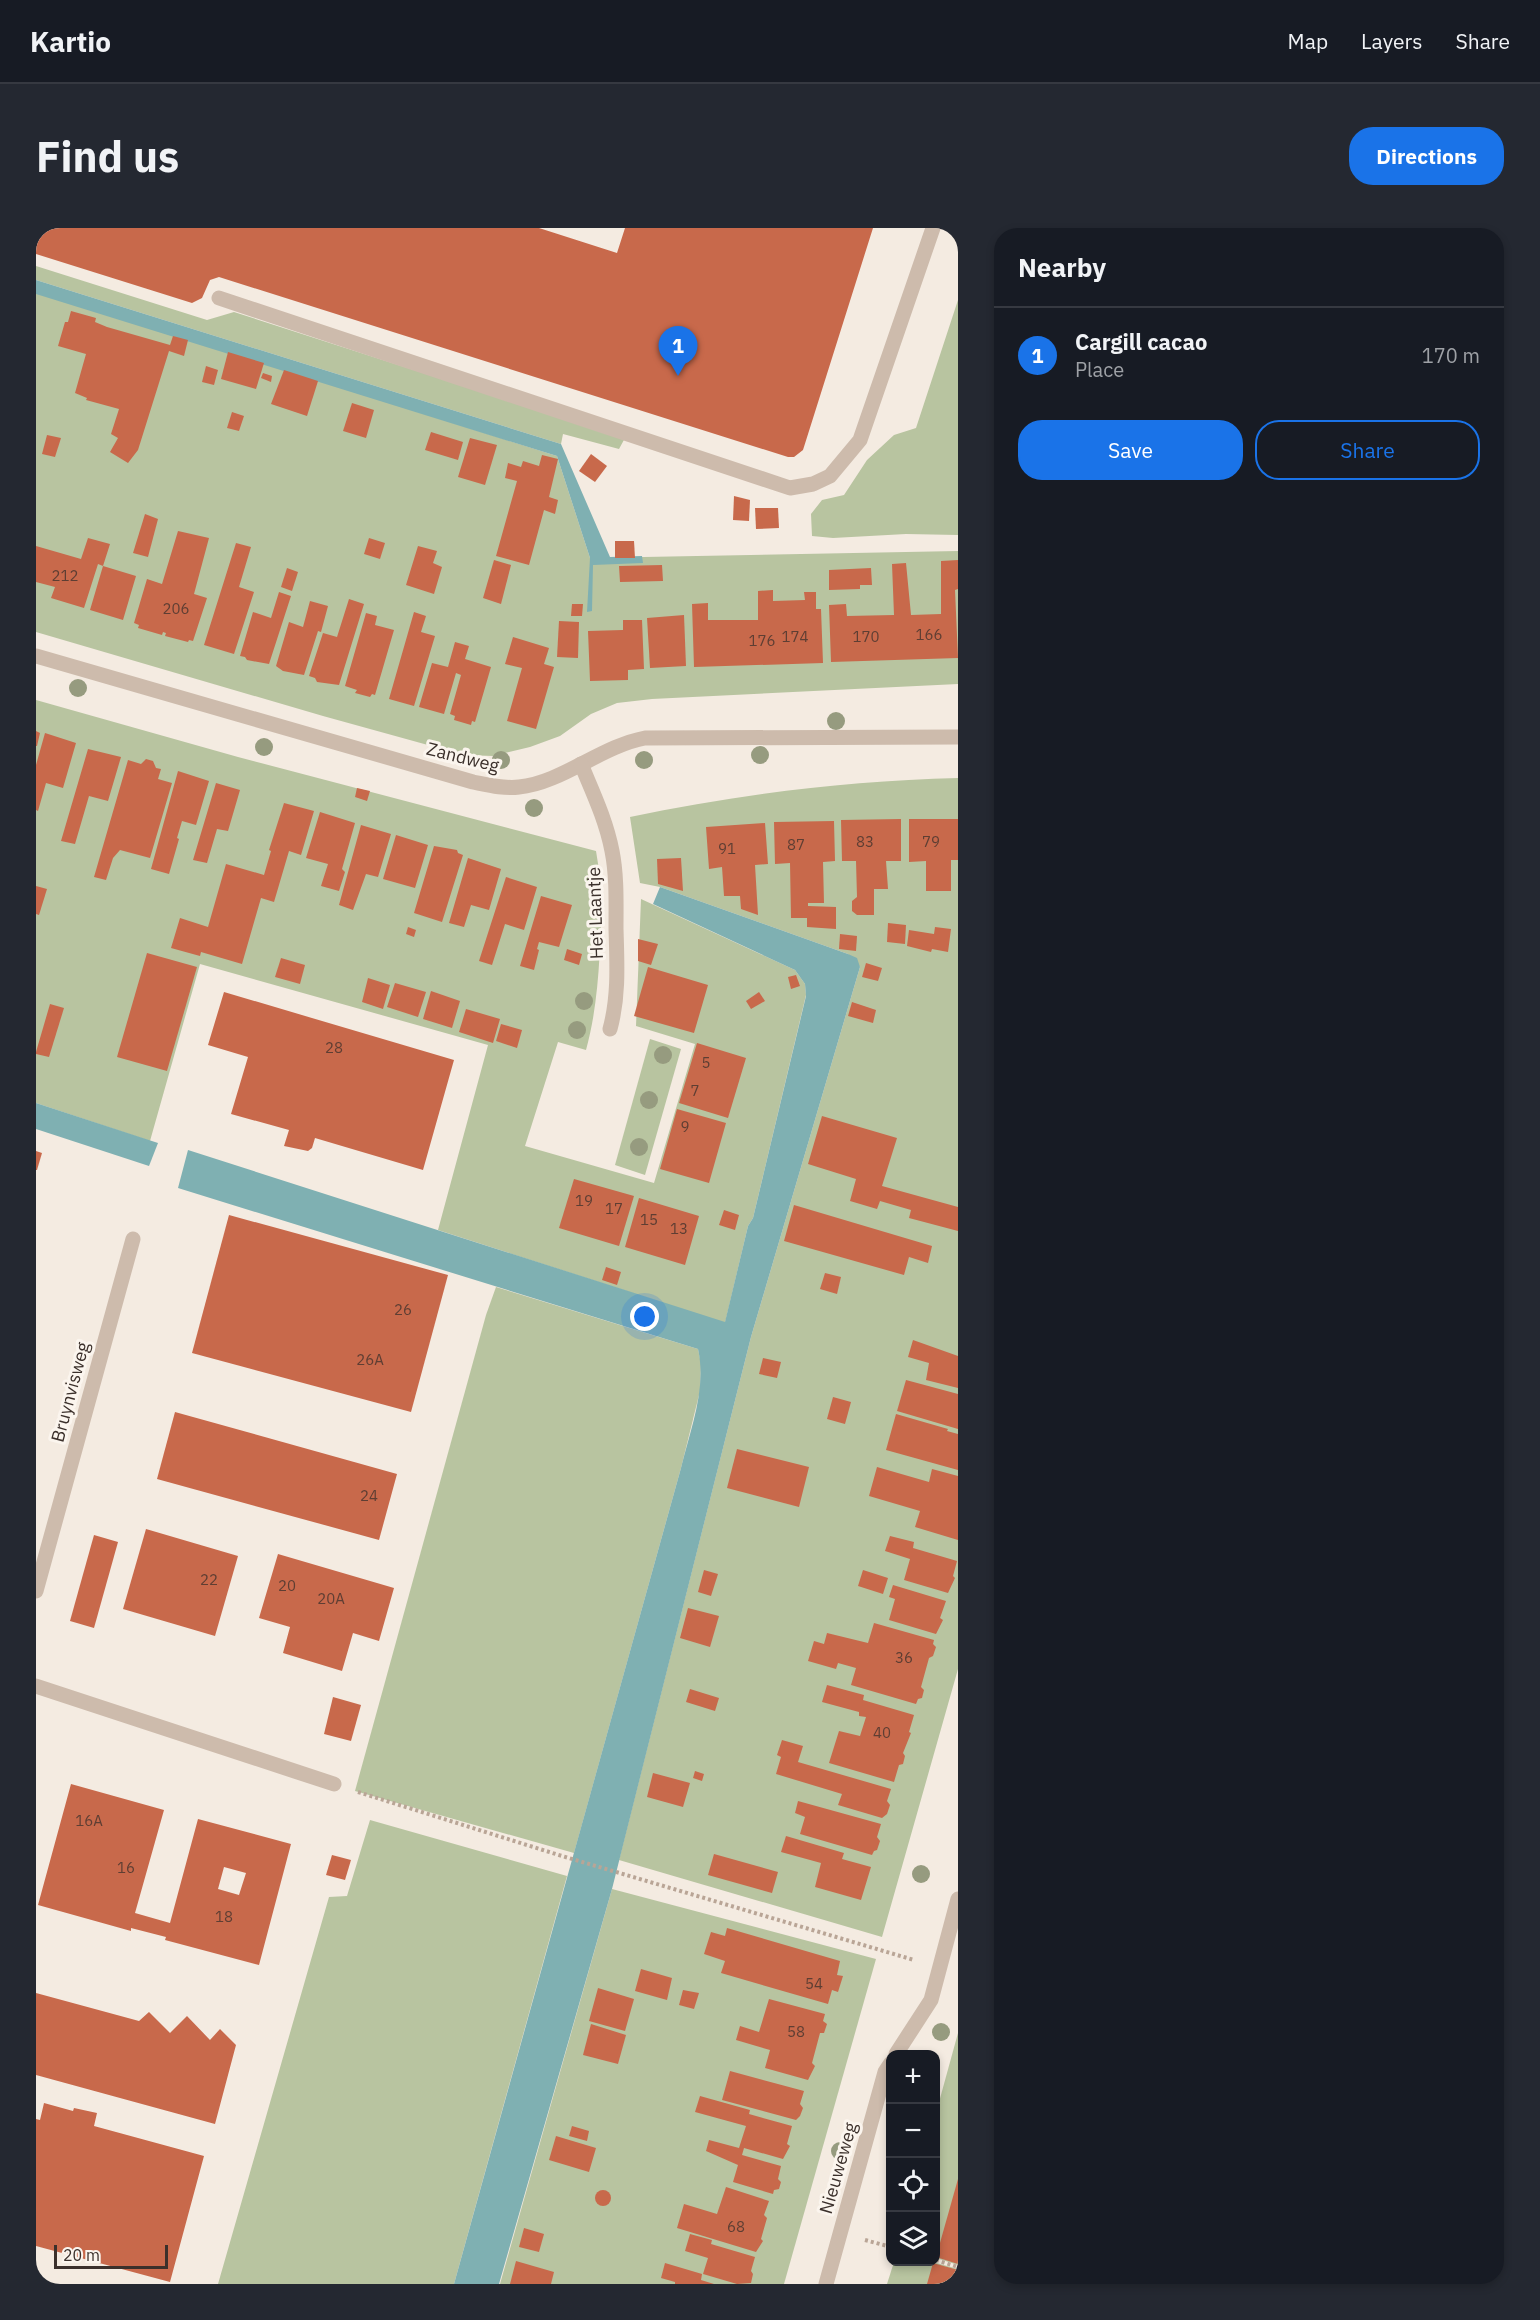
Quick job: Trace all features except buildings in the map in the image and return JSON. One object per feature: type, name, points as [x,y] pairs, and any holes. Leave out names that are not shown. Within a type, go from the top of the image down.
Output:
[{"type":"street","points":[[219,298],[790,488],[813,484],[830,476],[860,440],[933,228]]},
{"type":"street","name":"Zandweg","points":[[36,656],[473,782],[505,788],[521,787],[581,764],[621,745],[645,738],[958,737]]},
{"type":"street","name":"Het Laantje","points":[[581,764],[604,820],[616,880],[617,979],[615,1009],[610,1029]]},
{"type":"street","name":"Bruynvisweg","points":[[36,1591],[133,1239]]},
{"type":"street","points":[[36,1686],[334,1784]]},
{"type":"street","points":[[899,2050],[931,2000],[958,1899]]},
{"type":"street","name":"Nieuweweg","points":[[826,2284],[886,2070]]},
{"type":"path","points":[[334,1784],[562,1856],[939,1967]]},
{"type":"path","points":[[940,2261],[958,2267]]},
{"type":"green space","points":[[36,266],[207,320],[234,312],[625,438],[619,449],[563,434],[561,444],[36,280]]},
{"type":"green space","points":[[36,291],[557,456],[590,558],[958,551],[958,684],[652,699],[617,703],[591,714],[560,736],[530,747],[493,756],[464,755],[36,632]]},
{"type":"green space","points":[[958,300],[958,535],[906,534],[833,538],[812,536],[811,514],[822,500],[844,495],[867,460],[894,435],[916,428]]},
{"type":"green space","points":[[36,700],[238,757],[596,851],[600,876],[599,891],[602,893],[598,972],[591,1031],[586,1050],[558,1042],[525,1146],[654,1183],[695,1044],[636,1026],[641,899],[795,970],[805,984],[806,995],[753,1218],[748,1226],[725,1323],[438,1230],[488,1045],[200,964],[150,1141],[36,1103]]},
{"type":"green space","points":[[958,778],[958,1669],[882,1937],[619,1860],[751,1337],[860,967],[848,954],[660,887],[640,883],[630,817],[793,790],[875,782]]},
{"type":"green space","points":[[650,1039],[681,1049],[645,1175],[615,1165]]},
{"type":"green space","points":[[496,1287],[698,1349],[701,1364],[700,1391],[681,1468],[574,1853],[355,1791],[486,1315]]},
{"type":"green space","points":[[370,1820],[567,1876],[454,2284],[218,2284],[329,1897],[347,1896]]},
{"type":"green space","points":[[612,1889],[876,1959],[784,2284],[500,2284]]},
{"type":"green space","points":[[958,2033],[958,2265],[940,2259],[940,2098]]},
{"type":"green space","points":[[940,2264],[958,2269],[958,2284],[887,2284],[893,2266],[940,2266]]},
{"type":"water","points":[[36,280],[561,444],[610,557],[642,556],[643,563],[593,565],[592,611],[587,612],[590,558],[557,456],[36,294]]},
{"type":"water","points":[[660,887],[848,954],[857,958],[860,967],[751,1337],[612,1889],[499,2284],[454,2284],[693,1424],[700,1379],[698,1349],[178,1188],[188,1150],[725,1322],[748,1226],[753,1218],[806,996],[805,984],[795,970],[653,904]]},
{"type":"water","points":[[36,1103],[158,1143],[149,1166],[36,1129]]},
{"type":"place","name":"Cargill cacao","points":[[678,376]]}]
